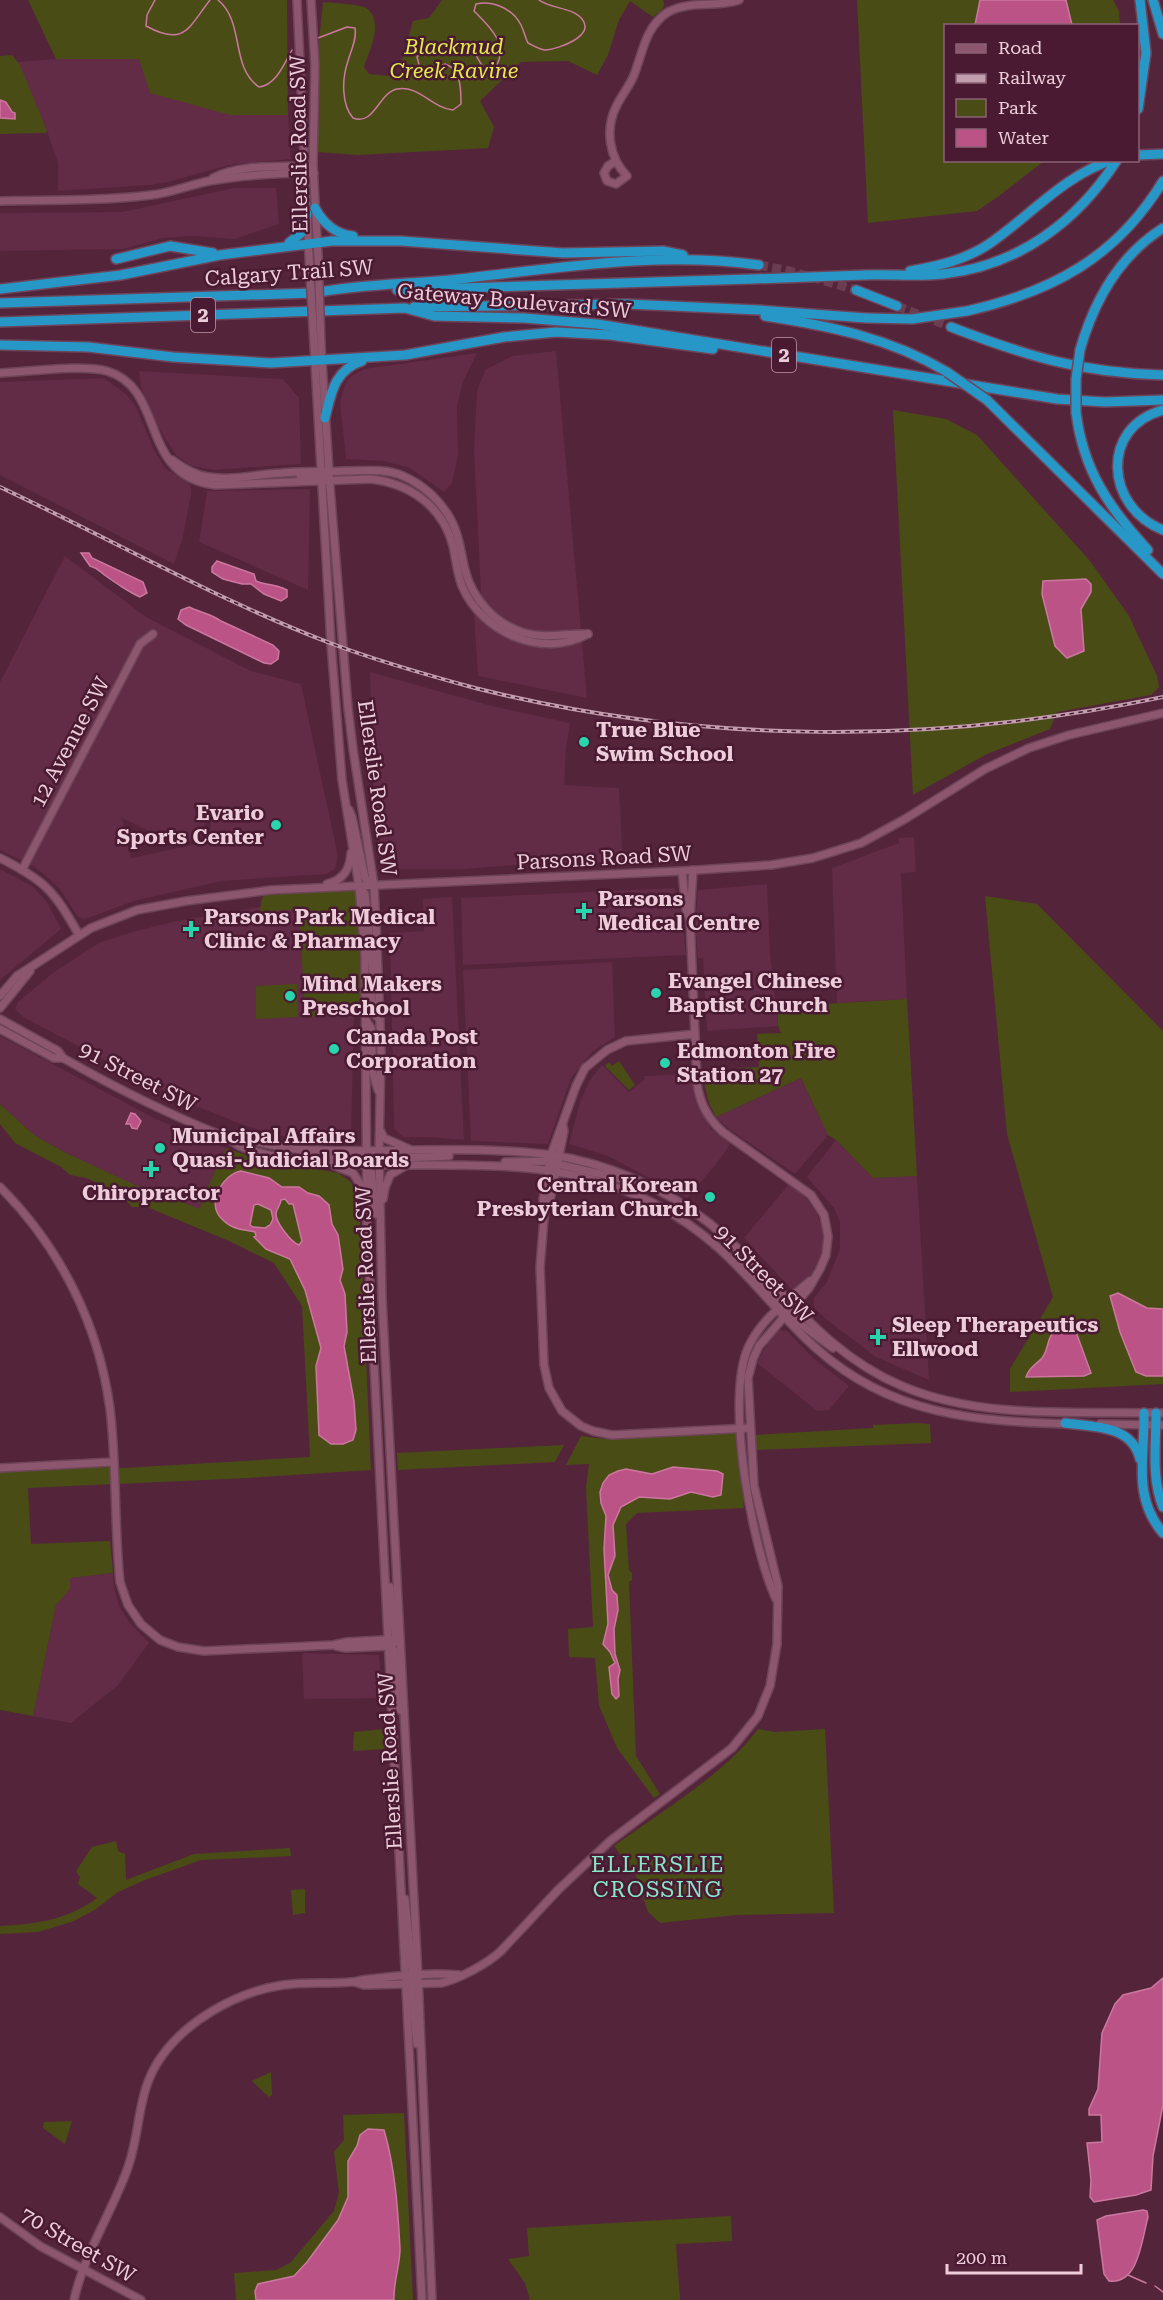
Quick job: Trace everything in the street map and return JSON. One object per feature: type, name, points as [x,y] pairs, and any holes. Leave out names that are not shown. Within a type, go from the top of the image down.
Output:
[{"type":"highway","points":[[1139,97],[1146,53],[1140,0]]},
{"type":"highway","points":[[1153,0],[1163,34]]},
{"type":"highway","points":[[1139,155],[1163,154]]},
{"type":"highway","points":[[884,275],[939,266],[975,252],[1078,176],[1108,162]]},
{"type":"highway","points":[[314,293],[865,275],[902,276],[963,271],[1015,254],[1047,236],[1075,213],[1103,182],[1116,162]]},
{"type":"highway","points":[[405,308],[609,304],[759,310],[867,318],[935,317],[1019,298],[1060,280],[1093,260],[1123,233],[1163,181]]},
{"type":"highway","points":[[284,245],[300,235],[311,211],[339,233],[388,241]]},
{"type":"highway","points":[[1163,228],[1133,253],[1113,276],[1094,309],[1080,350],[1076,379],[1076,412],[1087,460],[1103,494],[1117,515],[1163,566]]},
{"type":"highway","points":[[0,289],[121,275],[227,254],[284,245],[332,241],[388,241],[563,253],[663,251],[699,259]]},
{"type":"highway","points":[[116,259],[170,246],[227,254]]},
{"type":"highway","name":"Calgary Trail SW","points":[[0,303],[314,293],[349,287],[436,281],[609,262],[699,259],[759,265]]},
{"type":"highway","points":[[856,290],[897,306]]},
{"type":"highway","name":"Gateway Boulevard SW","points":[[0,322],[405,308],[434,316],[507,317],[588,323],[1057,399],[1105,402],[1163,400]]},
{"type":"highway","points":[[718,309],[807,322],[862,334],[899,347],[948,372],[987,400],[1163,574]]},
{"type":"highway","points":[[951,327],[1044,360],[1085,369],[1163,375]]},
{"type":"highway","points":[[0,345],[88,346],[242,363],[384,357],[425,352],[504,337],[570,332],[634,337],[748,354],[801,357]]},
{"type":"highway","points":[[325,418],[332,390],[342,372],[353,364],[384,357]]},
{"type":"highway","points":[[1163,410],[1149,416],[1134,428],[1121,448],[1118,463],[1121,488],[1130,506],[1144,520],[1163,530]]},
{"type":"highway","points":[[1144,1413],[1143,1496],[1147,1509],[1163,1533]]},
{"type":"highway","points":[[1159,1413],[1156,1473],[1158,1494],[1163,1507]]},
{"type":"highway","points":[[1065,1424],[1101,1427],[1119,1432],[1131,1439],[1138,1450],[1143,1478]]},
{"type":"highway","points":[[1156,1473],[1163,1444]]},
{"type":"main road","name":"Ellerslie Road SW","points":[[297,0],[304,170],[311,211],[313,243],[318,255],[318,361],[331,644],[346,805],[359,886],[364,956],[371,1159],[367,1198],[384,1552],[399,1702],[405,1732],[422,2300]]},
{"type":"main road","name":"Ellerslie Road SW","points":[[311,0],[315,65],[314,169],[311,211]]},
{"type":"main road","points":[[616,161],[606,169],[607,181],[616,184],[627,176],[616,161],[611,146],[610,126],[614,111],[632,81],[647,36],[659,19],[673,9],[688,3],[725,3],[739,0]]},
{"type":"main road","points":[[290,167],[297,163],[304,151]]},
{"type":"main road","points":[[207,182],[231,171],[290,167],[304,170]]},
{"type":"main road","points":[[0,201],[148,195],[244,176],[314,169]]},
{"type":"main road","name":"Ellerslie Road SW","points":[[313,243],[309,256],[318,345]]},
{"type":"main road","name":"Ellerslie Road SW","points":[[318,361],[325,418],[324,476],[352,749],[374,886],[380,989],[380,1095],[379,1150],[371,1159]]},
{"type":"main road","points":[[0,373],[91,368],[107,371],[120,377],[140,397],[157,441],[166,456],[177,470],[207,484],[271,482],[324,476],[382,471],[402,476],[423,487],[442,506],[453,523],[470,586],[483,606],[493,616],[518,631],[539,636],[588,634],[567,643],[544,644],[503,632],[483,616],[462,586],[453,547],[440,517],[426,502],[409,490],[388,482],[324,476],[214,478],[193,473],[166,456]]},
{"type":"main road","name":"12 Avenue SW","points":[[22,870],[140,644],[153,634]]},
{"type":"main road","name":"Parsons Road SW","points":[[1,993],[17,976],[79,935],[107,920],[155,907],[263,890],[682,871],[790,863],[839,851],[881,833],[986,770],[1019,753],[1069,735],[1163,712]]},
{"type":"main road","points":[[346,805],[352,817],[365,878],[374,886]]},
{"type":"main road","points":[[313,888],[337,881],[345,874],[351,857],[351,840]]},
{"type":"main road","points":[[0,858],[51,890],[79,935]]},
{"type":"main road","points":[[354,1982],[364,1985],[412,1985],[446,1982],[482,1966],[498,1954],[558,1890],[610,1841],[740,1741],[758,1716],[770,1686],[777,1644],[778,1586],[754,1490],[740,1380],[744,1358],[756,1333],[814,1278],[827,1249],[828,1229],[821,1210],[806,1191],[714,1124],[705,1110],[698,1089],[695,1034],[690,919],[693,870]]},
{"type":"main road","points":[[682,871],[686,910],[690,919]]},
{"type":"main road","points":[[359,886],[364,894],[373,974],[380,989]]},
{"type":"main road","points":[[364,956],[374,1014],[380,1019]]},
{"type":"main road","name":"Parsons Road SW","points":[[0,1008],[32,968]]},
{"type":"main road","name":"91 Street SW","points":[[0,1019],[58,1051],[63,1058],[148,1103],[232,1139],[248,1139],[293,1149],[412,1164],[547,1169],[554,1162]]},
{"type":"main road","points":[[366,1020],[371,1028],[373,1073],[380,1095]]},
{"type":"main road","name":"91 Street SW","points":[[0,1029],[54,1058],[63,1058]]},
{"type":"main road","points":[[545,1207],[550,1200],[559,1129],[563,1126],[585,1068],[600,1054],[632,1040],[695,1034]]},
{"type":"main road","points":[[379,1128],[384,1138],[414,1150]]},
{"type":"main road","name":"91 Street SW","points":[[232,1139],[236,1144],[254,1150],[318,1162],[371,1159],[379,1150],[414,1150],[475,1151],[595,1166],[675,1199],[709,1223],[744,1254],[785,1306]]},
{"type":"main road","points":[[254,1150],[314,1157],[371,1159],[458,1155],[475,1151]]},
{"type":"main road","points":[[371,1159],[382,1280]]},
{"type":"main road","points":[[318,1162],[353,1173],[362,1184],[367,1198]]},
{"type":"main road","points":[[496,1166],[507,1162],[554,1162]]},
{"type":"main road","name":"91 Street SW","points":[[554,1162],[649,1201],[694,1229],[750,1273],[785,1306],[846,1355],[871,1371],[902,1386],[938,1399],[1003,1410],[1159,1413]]},
{"type":"main road","points":[[382,1280],[385,1188],[388,1177],[394,1171],[412,1164]]},
{"type":"main road","points":[[547,1169],[540,1267],[544,1365],[549,1388],[562,1411],[581,1426],[612,1435],[745,1428]]},
{"type":"main road","points":[[0,1187],[48,1245],[85,1314],[105,1380],[111,1417],[122,1588],[133,1614],[150,1633],[171,1645],[197,1650],[333,1645],[347,1642],[394,1643]]},
{"type":"main road","name":"Ellerslie Road SW","points":[[382,1280],[400,1882],[412,1985]]},
{"type":"main road","points":[[745,1428],[751,1364],[763,1340],[785,1315],[785,1306]]},
{"type":"main road","points":[[785,1315],[824,1344],[846,1355]]},
{"type":"main road","name":"91 Street SW","points":[[785,1315],[835,1364],[872,1386],[927,1408],[968,1418],[1065,1424],[1159,1425]]},
{"type":"main road","points":[[0,1468],[113,1462]]},
{"type":"main road","points":[[74,2300],[83,2270],[130,2161],[148,2082],[158,2062],[171,2044],[183,2033],[218,2008],[250,1993],[286,1985],[459,1975]]},
{"type":"main road","points":[[412,1985],[417,2046],[422,2073],[432,2300]]},
{"type":"main road","name":"70 Street SW","points":[[0,2217],[32,2241],[141,2300]]},
{"type":"shaded area","points":[[56,59],[140,59],[230,115],[288,115],[291,159],[229,165],[150,185],[58,191],[58,163],[47,131],[17,62]]},
{"type":"shaded area","points":[[234,188],[276,188],[279,224],[235,239],[193,236],[163,238],[123,249],[0,251],[0,213],[122,212]]},
{"type":"shaded area","points":[[556,351],[587,698],[478,676],[474,615],[481,592],[474,450],[477,391],[485,370],[512,356]]},
{"type":"shaded area","points":[[477,353],[463,382],[457,406],[458,456],[452,483],[444,492],[410,468],[383,461],[346,459],[340,402],[345,384],[351,376],[364,369]]},
{"type":"shaded area","points":[[139,371],[283,379],[299,398],[301,464],[214,470],[192,466],[176,455],[158,427],[141,387]]},
{"type":"shaded area","points":[[104,378],[127,395],[136,407],[154,450],[165,468],[191,485],[183,537],[174,564],[0,475],[0,382]]},
{"type":"shaded area","points":[[310,489],[308,590],[199,542],[207,491]]},
{"type":"shaded area","points":[[65,556],[146,617],[251,671],[301,684],[338,856],[335,869],[326,874],[222,881],[134,901],[85,919],[78,917],[59,888],[45,875],[33,866],[0,850],[0,682]],"holes":[[[210,809],[211,841],[131,858],[122,818],[178,845],[200,838]]]},
{"type":"shaded area","points":[[370,672],[492,706],[570,723],[564,785],[619,788],[623,862],[524,864],[466,869],[393,869],[382,858],[373,782]]},
{"type":"shaded area","points":[[914,837],[916,872],[901,873],[907,999],[837,1003],[832,868],[899,843],[899,838]]},
{"type":"shaded area","points":[[0,869],[32,886],[47,902],[61,929],[0,980]]},
{"type":"shaded area","points":[[767,884],[770,954],[778,1026],[707,1031],[703,958],[698,958],[695,923],[698,890]]},
{"type":"shaded area","points":[[674,888],[680,895],[686,955],[463,965],[461,898]]},
{"type":"shaded area","points":[[452,897],[464,1140],[403,1137],[394,1128],[390,933],[424,931],[423,899]]},
{"type":"shaded area","points":[[313,903],[354,1013],[351,1136],[346,1144],[276,1135],[246,1126],[183,1101],[23,1017],[15,1009],[18,1002],[54,972],[99,943],[177,921],[271,905]]},
{"type":"shaded area","points":[[612,962],[615,1037],[592,1052],[571,1078],[548,1144],[471,1141],[463,970]]},
{"type":"shaded area","points":[[0,1036],[156,1119],[226,1148],[203,1197],[200,1211],[191,1212],[64,1152],[34,1135],[0,1104]]},
{"type":"shaded area","points":[[602,1065],[629,1092],[645,1079],[644,1076],[690,1074],[698,1106],[712,1130],[731,1143],[687,1198],[608,1156],[569,1144],[580,1102],[590,1080]]},
{"type":"shaded area","points":[[801,1078],[828,1135],[795,1174],[729,1129],[716,1117]]},
{"type":"shaded area","points":[[836,1140],[873,1178],[917,1176],[929,1380],[876,1357],[827,1320],[814,1307],[814,1298],[827,1282],[840,1249],[840,1222],[834,1208],[807,1177]]},
{"type":"shaded area","points":[[789,1184],[807,1199],[818,1216],[824,1235],[821,1257],[809,1278],[793,1291],[744,1238]]},
{"type":"shaded area","points":[[779,1330],[787,1331],[813,1358],[849,1386],[829,1410],[817,1411],[757,1363],[769,1341]]},
{"type":"shaded area","points":[[113,1573],[119,1606],[129,1622],[149,1643],[117,1686],[71,1723],[33,1716],[56,1605],[69,1589],[70,1578]]},
{"type":"shaded area","points":[[304,1653],[379,1655],[383,1698],[304,1699],[302,1655]]},
{"type":"green space","points":[[28,0],[287,0],[288,115],[230,115],[150,93],[139,59],[56,59]]},
{"type":"green space","name":"Blackmud Creek Ravine","points":[[442,0],[663,0],[664,5],[662,10],[653,17],[630,1],[619,20],[608,55],[597,75],[568,61],[521,62],[480,101],[494,127],[488,148],[358,155],[317,152],[317,61],[323,2],[366,8],[372,14],[375,28],[364,67],[369,74],[401,77],[400,67],[413,21],[429,18]]},
{"type":"green space","points":[[857,0],[1113,0],[1119,11],[1120,24],[944,24],[944,162],[1043,162],[977,211],[868,223]]},
{"type":"green space","points":[[12,55],[20,65],[47,131],[45,133],[0,134],[0,56]]},
{"type":"green space","points":[[893,410],[946,419],[977,435],[1090,561],[1129,616],[1157,676],[1159,687],[1151,695],[1057,712],[1050,729],[987,754],[913,795]]},
{"type":"green space","points":[[357,890],[363,1014],[307,1017],[299,909],[260,912],[261,901],[264,895]]},
{"type":"green space","points":[[985,896],[1037,904],[1163,1031],[1163,1384],[1010,1392],[1010,1369],[1053,1297],[1007,1134]]},
{"type":"green space","points":[[297,984],[298,1017],[256,1019],[256,986]]},
{"type":"green space","points":[[907,999],[917,1176],[873,1178],[836,1140],[828,1135],[801,1078],[716,1117],[709,1103],[703,1079],[738,1074],[739,1068],[759,1067],[757,1034],[781,1033],[778,1026],[777,1007]]},
{"type":"green space","points":[[619,1061],[635,1085],[629,1090],[605,1066],[609,1062],[612,1066]]},
{"type":"green space","points":[[0,1104],[34,1135],[64,1152],[135,1185],[200,1209],[203,1197],[226,1148],[249,1156],[338,1173],[351,1182],[359,1199],[371,1470],[28,1488],[31,1544],[110,1541],[113,1573],[70,1578],[70,1589],[56,1605],[33,1716],[0,1710],[0,1472],[124,1468],[310,1457],[302,1306],[274,1263],[229,1241],[147,1207],[132,1207],[119,1193],[86,1178],[70,1175],[61,1167],[15,1143],[0,1124]]},
{"type":"green space","points":[[930,1424],[931,1443],[756,1450],[755,1435]]},
{"type":"green space","points":[[734,1433],[744,1508],[637,1513],[626,1524],[629,1570],[632,1573],[632,1580],[629,1582],[636,1756],[660,1794],[654,1798],[617,1748],[599,1705],[595,1658],[569,1657],[568,1629],[593,1627],[586,1488],[589,1464],[566,1465],[581,1436],[604,1439]]},
{"type":"green space","points":[[564,1445],[555,1462],[398,1470],[397,1453]]},
{"type":"green space","points":[[384,1729],[385,1749],[353,1751],[354,1732]]},
{"type":"green space","points":[[758,1729],[775,1732],[825,1729],[834,1913],[736,1915],[660,1923],[648,1912],[636,1876],[614,1846],[710,1777]]},
{"type":"green space","points":[[116,1841],[118,1851],[125,1854],[126,1880],[194,1854],[290,1848],[291,1856],[201,1860],[118,1892],[96,1909],[74,1921],[38,1932],[0,1934],[0,1926],[51,1920],[74,1911],[97,1898],[78,1884],[80,1877],[76,1871],[92,1847]]},
{"type":"green space","points":[[305,1889],[305,1913],[293,1915],[291,1890]]},
{"type":"green space","points":[[271,2072],[272,2095],[269,2097],[252,2081]]},
{"type":"green space","points":[[404,2113],[413,2300],[236,2300],[234,2273],[276,2270],[290,2263],[334,2211],[339,2192],[334,2152],[344,2140],[343,2115]]},
{"type":"green space","points":[[72,2121],[65,2144],[43,2128],[44,2122]]},
{"type":"green space","points":[[731,2216],[732,2241],[676,2244],[680,2300],[530,2300],[525,2283],[508,2259],[529,2256],[527,2228]]},
{"type":"water","points":[[980,0],[1066,0],[1072,24],[975,24]]},
{"type":"water","points":[[0,100],[6,102],[15,113],[15,119],[0,118]]},
{"type":"water","points":[[81,553],[89,553],[92,558],[143,582],[147,593],[140,597],[127,590],[90,566]]},
{"type":"water","points":[[217,561],[254,574],[256,581],[287,590],[287,597],[281,601],[264,594],[251,584],[223,579],[212,572],[212,567]]},
{"type":"water","points":[[1086,579],[1091,584],[1091,592],[1081,609],[1084,651],[1067,658],[1055,646],[1042,594],[1043,581]]},
{"type":"water","points":[[189,607],[273,645],[279,651],[278,659],[271,664],[264,663],[186,625],[178,619],[181,610]]},
{"type":"water","points":[[131,1113],[141,1121],[137,1129],[126,1124]]},
{"type":"water","points":[[241,1171],[269,1178],[282,1187],[299,1187],[319,1196],[329,1205],[332,1224],[338,1235],[343,1269],[340,1280],[345,1294],[347,1332],[344,1346],[354,1401],[356,1430],[353,1440],[343,1444],[331,1444],[319,1435],[316,1366],[321,1348],[305,1290],[290,1259],[266,1249],[254,1237],[255,1232],[233,1227],[225,1222],[217,1212],[215,1205],[219,1190],[234,1173]],"holes":[[[285,1199],[289,1204],[293,1204],[302,1241],[299,1245],[284,1232],[278,1222],[276,1212],[281,1200]],[[258,1204],[271,1210],[273,1219],[265,1228],[250,1225],[254,1205]]]},
{"type":"water","points":[[1118,1293],[1147,1308],[1163,1309],[1163,1376],[1146,1376],[1136,1372],[1120,1332],[1110,1296]]},
{"type":"water","points":[[1068,1318],[1072,1321],[1091,1373],[1084,1376],[1026,1377],[1043,1356],[1052,1334]]},
{"type":"water","points":[[673,1467],[717,1471],[723,1474],[721,1495],[713,1497],[691,1492],[670,1499],[639,1497],[621,1507],[613,1525],[615,1556],[608,1575],[612,1590],[617,1595],[618,1610],[614,1629],[615,1654],[620,1670],[619,1696],[616,1699],[612,1694],[609,1667],[615,1663],[603,1644],[608,1624],[604,1549],[606,1516],[600,1492],[609,1475],[618,1471],[626,1469],[652,1474]]},
{"type":"water","points":[[1163,1978],[1163,2105],[1153,2156],[1151,2190],[1136,2195],[1094,2202],[1090,2197],[1091,2180],[1087,2143],[1102,2142],[1101,2115],[1089,2115],[1089,2109],[1098,2089],[1102,2033],[1115,2004],[1123,1995],[1151,1988]]},
{"type":"water","points":[[368,2129],[384,2130],[393,2174],[400,2249],[394,2300],[256,2300],[255,2291],[258,2284],[294,2276],[338,2220],[348,2197],[348,2161],[357,2146],[360,2135]]},
{"type":"water","points":[[1147,2211],[1148,2217],[1138,2258],[1127,2276],[1109,2281],[1104,2274],[1097,2220],[1106,2216]]},
{"type":"waterway","points":[[155,0],[147,15],[146,26],[169,35],[178,34],[190,26],[210,0]]},
{"type":"waterway","points":[[218,0],[232,20],[244,68],[259,87],[275,78],[292,50]]},
{"type":"waterway","points":[[318,38],[347,27],[355,28],[344,83],[346,106],[353,118],[366,117],[385,96],[397,89],[412,90],[438,105],[453,110],[461,104],[459,80],[454,70],[445,64],[428,72],[420,68],[417,57],[434,45],[457,42],[472,50],[484,68],[495,68],[499,60],[499,44],[492,30],[474,11],[476,4],[482,3],[489,3],[508,10],[521,25],[528,43],[542,49],[552,49],[566,44],[584,31],[585,25],[578,15],[539,0]]},
{"type":"waterway","points":[[1128,2275],[1146,2283]]},
{"type":"waterway","points":[[1155,2286],[1163,2292]]},
{"type":"tunnel","points":[[759,265],[790,271],[856,290]]},
{"type":"tunnel","points":[[897,306],[951,327]]},
{"type":"railway","points":[[0,487],[204,588],[330,643],[384,662],[457,683],[560,707],[646,720],[732,729],[819,732],[905,730],[991,724],[1077,713],[1163,697]]},
{"type":"place","name":"True Blue Swim School","points":[[584,742]]},
{"type":"place","name":"Evario Sports Center","points":[[276,825]]},
{"type":"place","name":"Parsons Medical Centre","points":[[584,911]]},
{"type":"place","name":"Parsons Park Medical Clinic & Pharmacy","points":[[191,929]]},
{"type":"place","name":"Evangel Chinese Baptist Church","points":[[656,993]]},
{"type":"place","name":"Mind Makers Preschool","points":[[290,996]]},
{"type":"place","name":"Canada Post Corporation","points":[[334,1049]]},
{"type":"place","name":"Edmonton Fire Station 27","points":[[665,1063]]},
{"type":"place","name":"Municipal Affairs Quasi-Judicial Boards","points":[[160,1148]]},
{"type":"place","name":"Chiropractor","points":[[151,1169]]},
{"type":"place","name":"Central Korean Presbyterian Church","points":[[710,1197]]},
{"type":"place","name":"Sleep Therapeutics Ellwood","points":[[878,1337]]},
{"type":"district","name":"ELLERSLIE CROSSING","points":[[658,1877]]}]
